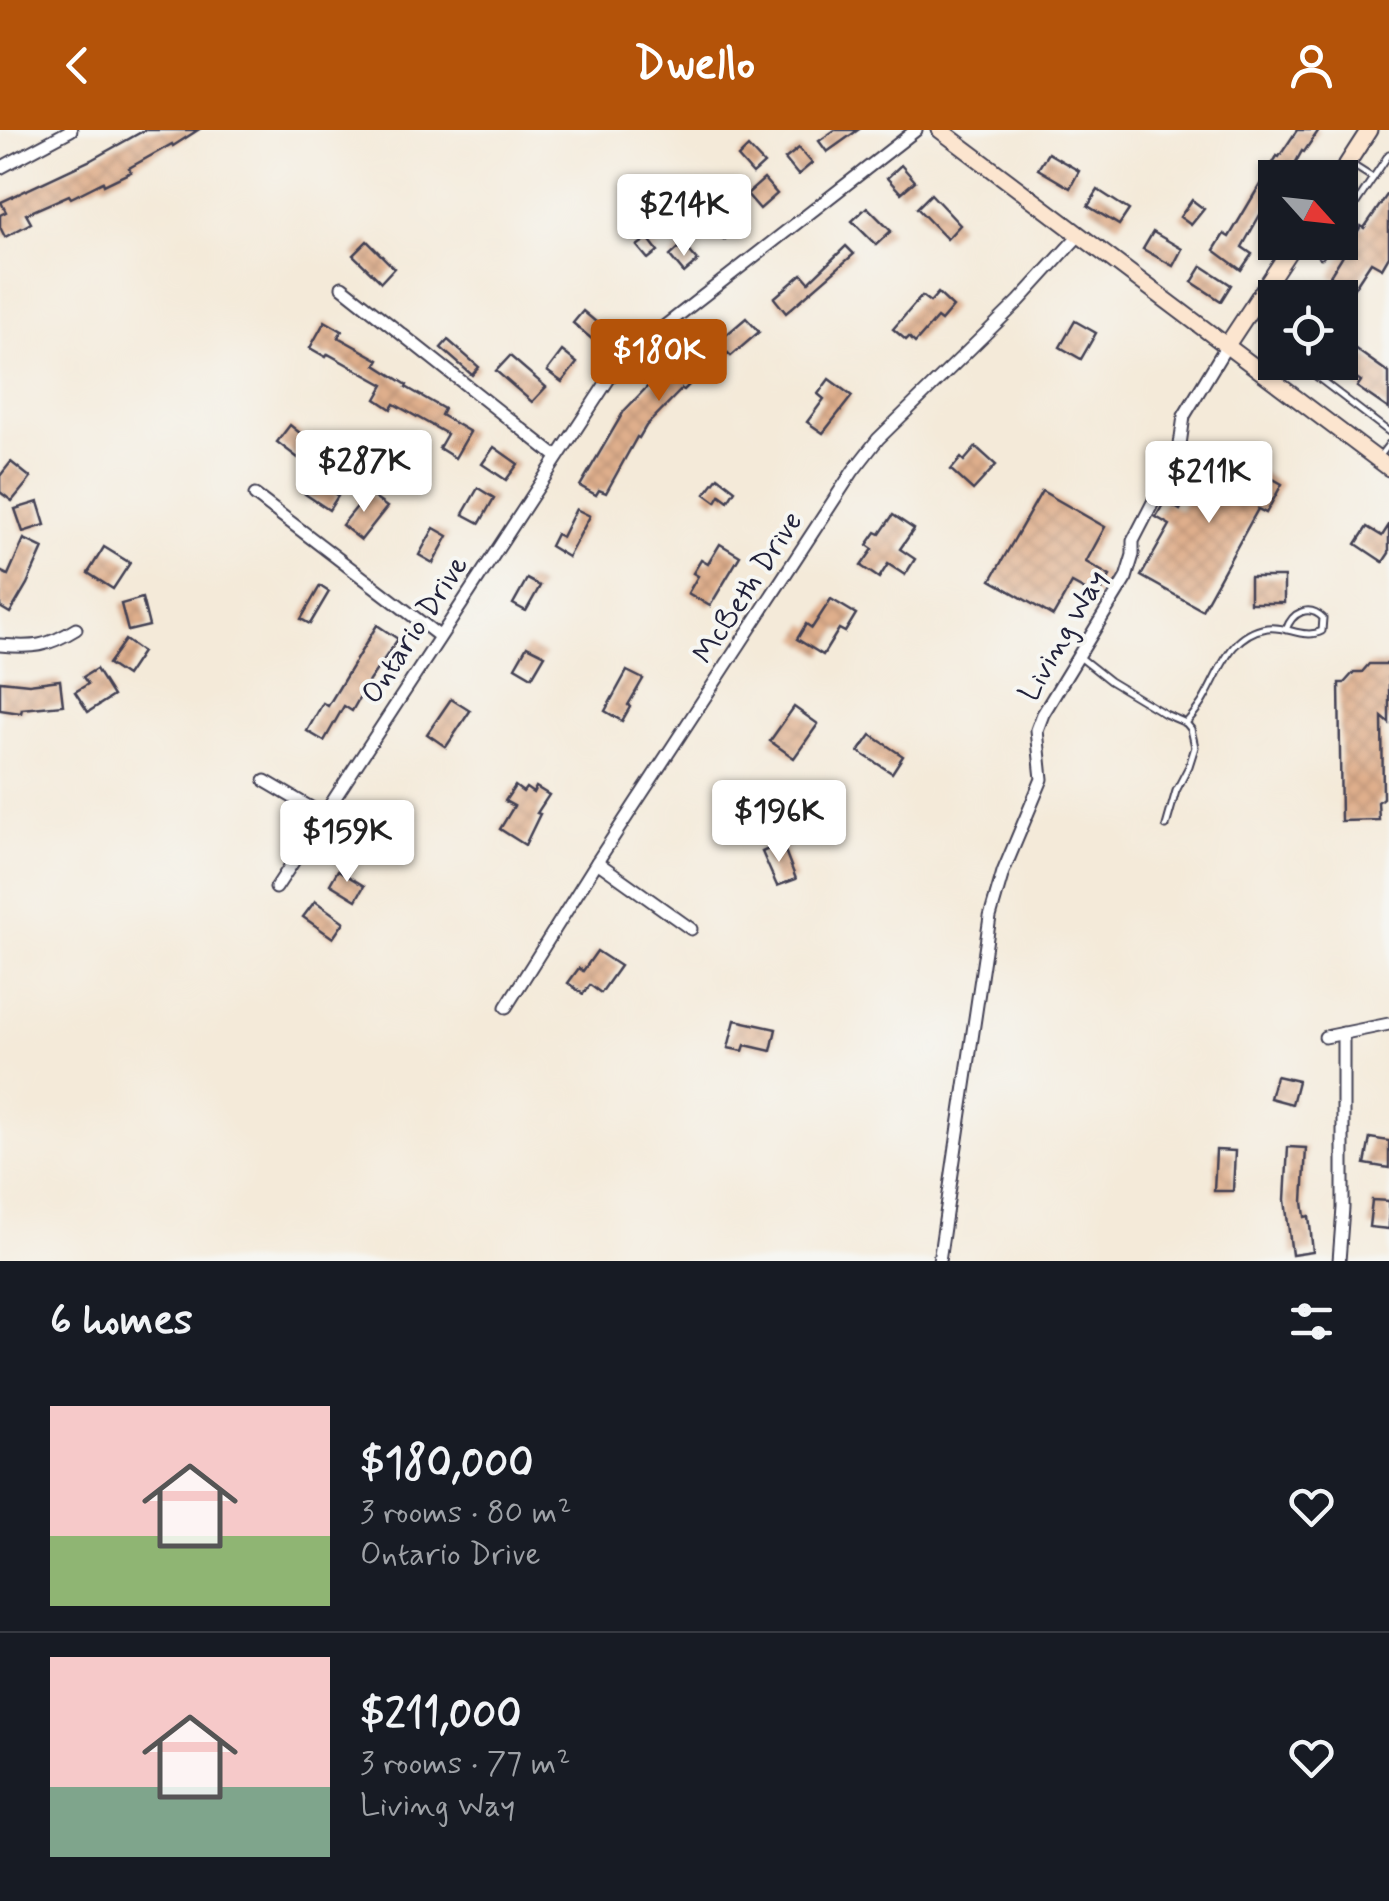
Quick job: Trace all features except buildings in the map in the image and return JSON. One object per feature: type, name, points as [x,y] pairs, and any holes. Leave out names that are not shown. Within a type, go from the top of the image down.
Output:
[{"type":"street","points":[[0,168],[71,130]]},
{"type":"street","name":"Ontario Drive","points":[[276,888],[614,371],[652,336],[916,130]]},
{"type":"street","points":[[940,130],[1383,463]]},
{"type":"street","points":[[1349,160],[1370,130]]},
{"type":"street","name":"McBeth Drive","points":[[506,1007],[853,471],[878,439],[1019,301],[1080,234]]},
{"type":"street","points":[[1226,344],[1282,260]]},
{"type":"street","points":[[342,287],[557,457]]},
{"type":"street","name":"Living Way","points":[[939,1261],[990,917],[1002,872],[1042,780],[1037,730],[1126,578],[1132,540],[1179,452],[1184,416],[1226,344]]},
{"type":"street","points":[[255,495],[439,636]]},
{"type":"street","points":[[0,644],[33,648],[56,642],[76,629]]},
{"type":"street","points":[[265,780],[323,815]]},
{"type":"street","points":[[597,862],[691,929]]},
{"type":"street","points":[[1325,1037],[1389,1024]]},
{"type":"street","points":[[1339,1261],[1343,1033]]},
{"type":"lane","points":[[1358,199],[1389,154]]},
{"type":"lane","points":[[1358,169],[1372,178]]},
{"type":"lane","points":[[1321,380],[1389,432]]},
{"type":"lane","points":[[1383,463],[1389,444]]},
{"type":"lane","points":[[1186,723],[1233,646],[1245,634],[1266,628],[1316,634],[1322,631],[1324,618],[1316,612],[1302,611],[1294,614],[1286,630]]},
{"type":"lane","points":[[1079,656],[1110,681],[1186,723],[1193,735],[1195,747],[1166,826]]}]
